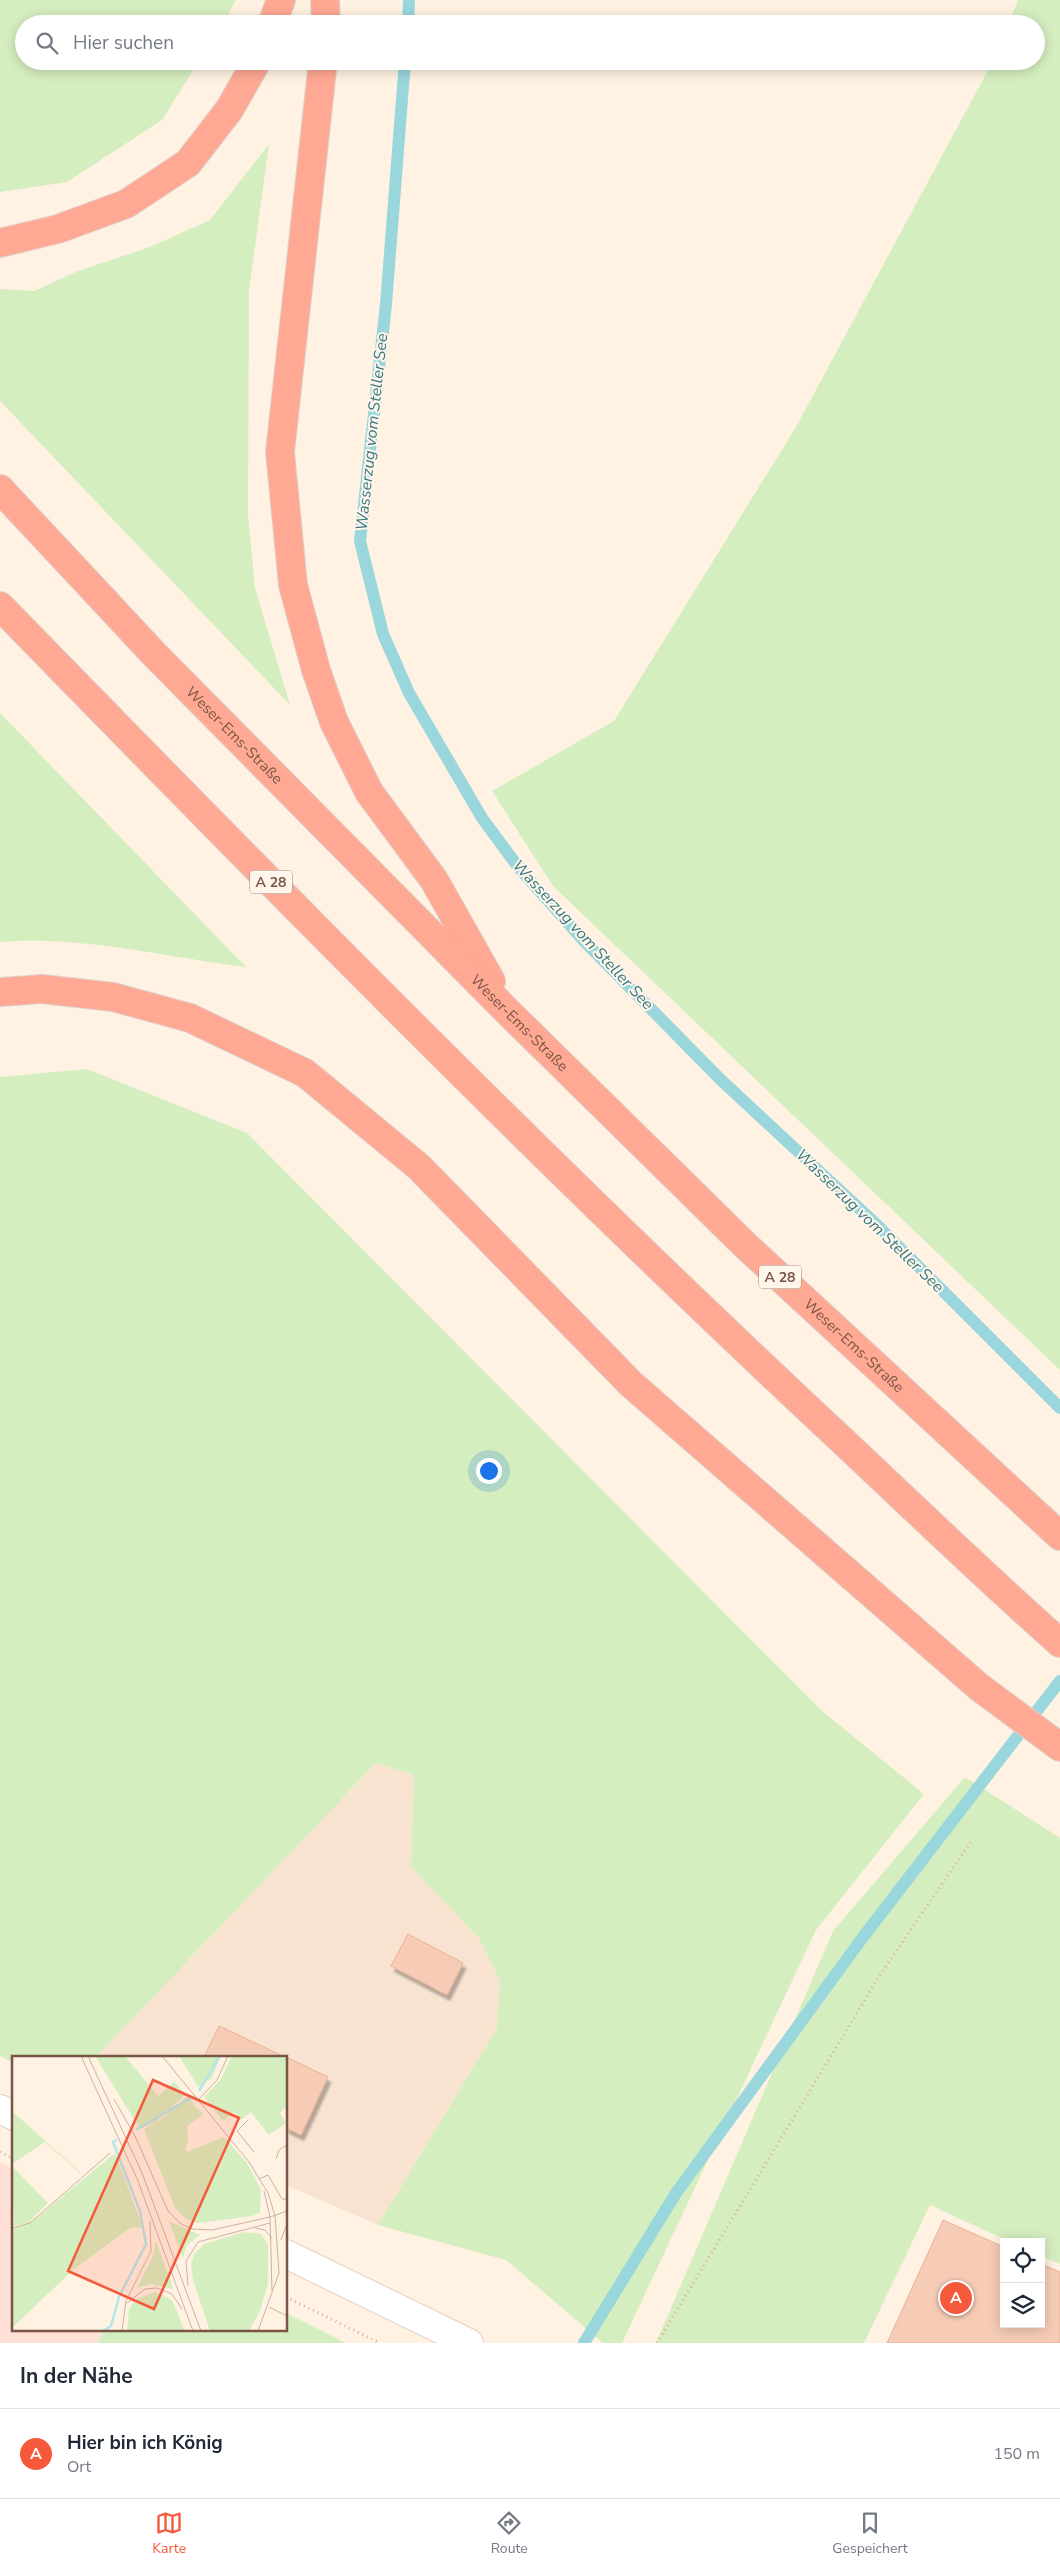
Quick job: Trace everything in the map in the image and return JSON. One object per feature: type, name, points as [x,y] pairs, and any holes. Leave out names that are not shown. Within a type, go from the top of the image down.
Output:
[{"type":"highway","points":[[275,15],[281,0]]},
{"type":"highway","points":[[325,0],[326,15]]},
{"type":"highway","points":[[0,243],[58,229],[126,204],[188,163],[229,110],[252,70]]},
{"type":"highway","points":[[322,70],[280,452],[293,585],[316,670],[334,722],[369,792],[434,880],[508,1011]]},
{"type":"highway","name":"Weser-Ems-Straße","points":[[0,489],[155,656],[508,1011],[745,1245],[1060,1536]]},
{"type":"highway","name":"A 28","points":[[0,606],[182,794],[544,1157],[740,1345],[1060,1643]]},
{"type":"highway","points":[[0,992],[42,989],[114,997],[152,1007],[190,1018],[305,1073],[419,1167],[631,1384],[979,1687],[1051,1740]]},
{"type":"street","points":[[0,2109],[12,2115]]},
{"type":"street","points":[[288,2255],[469,2343]]},
{"type":"path","points":[[657,2343],[880,1975],[972,1840]]},
{"type":"path","points":[[0,2152],[12,2158]]},
{"type":"path","points":[[288,2298],[380,2343]]},
{"type":"shaded area","points":[[376,1763],[414,1775],[411,1867],[479,1938],[500,1981],[497,2028],[378,2225],[288,2186],[288,2056],[97,2056]]},
{"type":"shaded area","points":[[0,2162],[12,2169],[12,2330],[104,2330],[97,2343],[0,2343]]},
{"type":"green space","points":[[0,0],[236,0],[228,15],[15,15],[15,70],[193,70],[162,120],[67,182],[0,192]]},
{"type":"green space","points":[[1018,0],[1060,0],[1060,1370],[553,886],[492,791],[614,721],[796,427],[988,70],[1045,70],[1045,15],[1012,15]]},
{"type":"green space","points":[[269,144],[249,291],[248,514],[255,588],[290,705],[0,401],[0,289],[34,291],[78,271],[150,247],[210,220]]},
{"type":"green space","points":[[0,713],[246,967],[93,944],[31,941],[0,942]]},
{"type":"green space","points":[[87,1069],[247,1133],[822,1711],[924,1794],[816,1930],[622,2343],[603,2343],[506,2260],[378,2225],[497,2028],[500,1981],[479,1938],[411,1867],[414,1775],[376,1763],[97,2056],[12,2056],[12,2062],[0,2056],[0,1077]]},
{"type":"green space","points":[[965,1777],[1060,1838],[1060,2264],[1045,2258],[1045,2238],[1001,2238],[930,2205],[864,2343],[656,2343],[833,1931]]},
{"type":"green space","points":[[288,2314],[346,2343],[97,2343],[104,2330],[288,2330]]},
{"type":"building","points":[[408,1934],[463,1963],[447,1995],[391,1966]]},
{"type":"building","points":[[219,2026],[283,2056],[204,2056]]},
{"type":"building","points":[[288,2058],[328,2077],[301,2135],[288,2129]]},
{"type":"building","points":[[943,2220],[1000,2245],[1000,2328],[1045,2328],[1045,2266],[1060,2272],[1060,2343],[887,2343]]},
{"type":"waterway","name":"Wasserzug vom Steller See","points":[[408,15],[409,0]]},
{"type":"waterway","name":"Wasserzug vom Steller See","points":[[404,70],[386,304],[360,541],[383,634],[409,693],[482,818],[519,868],[584,941],[721,1080],[877,1225],[1060,1408]]},
{"type":"waterway","points":[[584,2343],[676,2193],[863,1937],[1060,1681]]},
{"type":"place","name":"Hier bin ich König","points":[[956,2298]]}]
